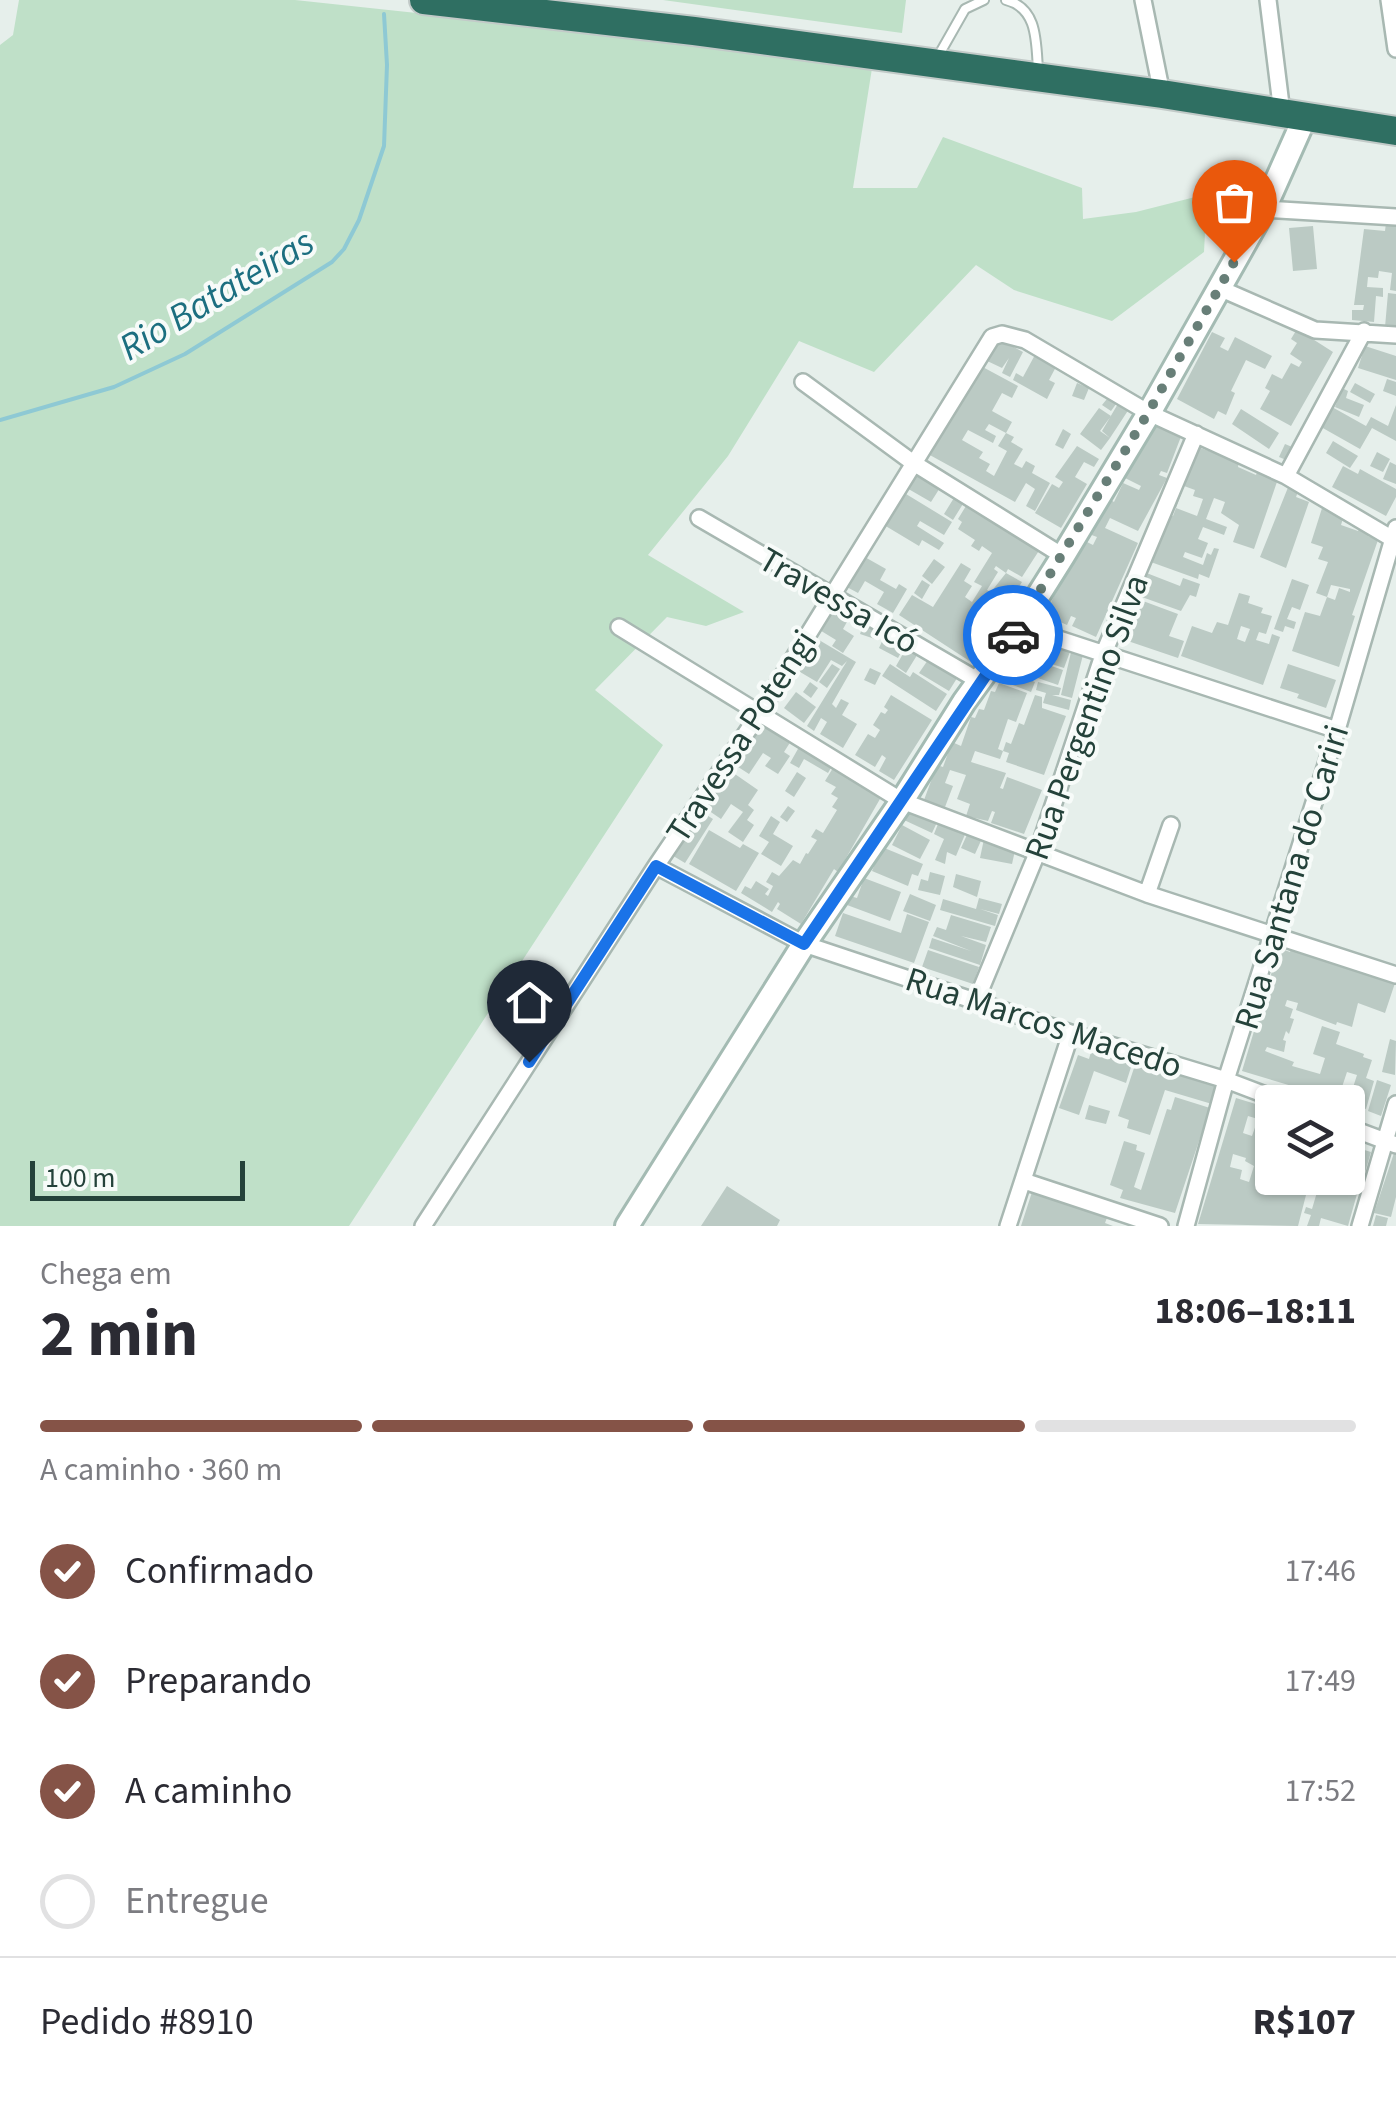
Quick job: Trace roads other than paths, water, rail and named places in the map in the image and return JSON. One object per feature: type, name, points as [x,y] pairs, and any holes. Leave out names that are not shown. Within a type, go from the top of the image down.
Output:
[{"type":"highway","points":[[424,0],[694,31],[1162,94],[1396,131]]},
{"type":"street","points":[[1142,0],[1162,94]]},
{"type":"street","points":[[627,1226],[804,944],[1063,556],[1264,209],[1294,115],[1268,0]]},
{"type":"street","points":[[1389,0],[1396,50]]},
{"type":"street","points":[[1264,209],[1396,217]]},
{"type":"street","points":[[1219,288],[1314,330],[1364,330],[1396,335]]},
{"type":"street","points":[[1286,476],[1364,330]]},
{"type":"street","name":"Travessa Potengi","points":[[424,1226],[759,714],[987,343],[1002,334],[1026,340],[1148,413]]},
{"type":"street","points":[[803,382],[912,462],[1063,556]]},
{"type":"street","points":[[1148,413],[1286,476],[1395,536]]},
{"type":"street","name":"Rua Pergentino Silva","points":[[976,1001],[1038,851],[1104,655],[1196,434]]},
{"type":"street","name":"Travessa Icó","points":[[699,518],[979,682]]},
{"type":"street","name":"Rua Santana do Cariri","points":[[1186,1226],[1226,1080],[1338,730],[1395,536]]},
{"type":"street","points":[[619,626],[902,801],[1147,894],[1396,975]]},
{"type":"street","points":[[1019,626],[1338,730]]},
{"type":"street","points":[[1147,894],[1171,825]]},
{"type":"street","name":"Rua Marcos Macedo","points":[[656,866],[804,944],[1255,1091]]},
{"type":"street","points":[[1008,1226],[1071,1033]]},
{"type":"street","points":[[1360,1226],[1390,1143],[1396,1104]]},
{"type":"street","points":[[1365,1133],[1390,1143]]},
{"type":"street","points":[[1024,1181],[1160,1226]]},
{"type":"lane","points":[[934,64],[965,9],[984,0]]},
{"type":"lane","points":[[1006,0],[1018,3],[1028,13],[1035,31],[1039,78]]},
{"type":"waterway","name":"Rio Batateiras","points":[[0,420],[114,387],[185,354],[332,262],[344,249],[359,220],[384,146],[384,14]]}]
